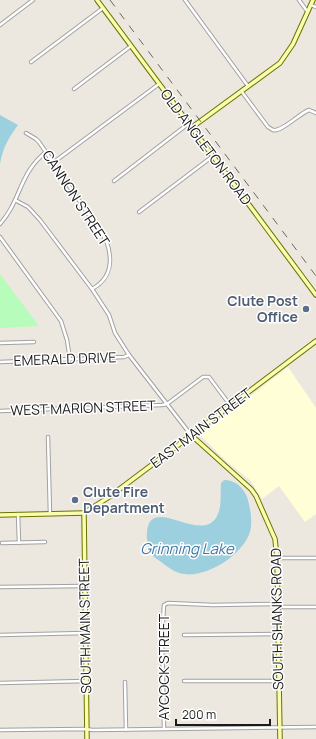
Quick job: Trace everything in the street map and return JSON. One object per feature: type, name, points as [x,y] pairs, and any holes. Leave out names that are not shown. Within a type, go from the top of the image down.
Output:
[{"type":"street","points":[[0,25],[33,0]]},
{"type":"street","name":"OLD ANGLETON ROAD","points":[[97,0],[316,295]]},
{"type":"street","points":[[185,0],[248,87]]},
{"type":"street","points":[[299,0],[307,11]]},
{"type":"street","points":[[114,181],[190,126],[242,92],[280,63],[292,44],[313,0]]},
{"type":"street","points":[[310,5],[316,7]]},
{"type":"street","points":[[31,62],[103,8]]},
{"type":"street","points":[[74,89],[131,46]]},
{"type":"street","points":[[54,162],[159,84]]},
{"type":"street","points":[[242,92],[268,127],[273,130],[280,130],[303,112],[309,110],[316,113]]},
{"type":"street","name":"CANNON STREET","points":[[26,133],[36,139],[54,162],[106,240],[111,256],[109,270],[102,282],[92,289]]},
{"type":"street","points":[[0,224],[8,215],[27,172],[36,160],[46,152]]},
{"type":"street","points":[[139,212],[213,156]]},
{"type":"street","points":[[15,200],[28,207],[40,220],[92,289],[109,315],[115,333],[191,435]]},
{"type":"street","points":[[0,237],[61,321],[68,340],[70,359]]},
{"type":"street","name":"EAST MAIN STREET","points":[[84,513],[109,497],[316,341]]},
{"type":"street","points":[[0,343],[34,342]]},
{"type":"street","name":"EMERALD DRIVE","points":[[0,362],[124,357],[130,355]]},
{"type":"street","points":[[167,404],[203,377],[210,377],[230,405]]},
{"type":"street","name":"WEST MARION STREET","points":[[0,411],[167,404]]},
{"type":"street","name":"SOUTH SHANKS ROAD","points":[[191,435],[250,488],[256,496],[275,539],[277,558],[280,739]]},
{"type":"street","points":[[48,437],[50,514]]},
{"type":"street","points":[[0,515],[84,513]]},
{"type":"street","name":"SOUTH MAIN STREET","points":[[84,513],[87,739]]},
{"type":"street","points":[[18,514],[19,543]]},
{"type":"street","points":[[2,543],[45,542]]},
{"type":"street","points":[[277,558],[316,558]]},
{"type":"street","points":[[0,587],[85,586]]},
{"type":"street","name":"AYCOCK STREET","points":[[164,729],[162,636],[164,605],[168,603],[278,606]]},
{"type":"street","points":[[278,606],[316,607]]},
{"type":"street","points":[[0,635],[85,633]]},
{"type":"street","points":[[184,635],[278,634]]},
{"type":"street","points":[[0,683],[86,681]]},
{"type":"street","points":[[184,681],[279,681]]},
{"type":"street","points":[[125,682],[126,730]]},
{"type":"street","points":[[0,730],[126,730],[316,726]]},
{"type":"shaded area","points":[[288,367],[316,408],[316,514],[305,522],[279,486],[262,499],[251,481],[227,462],[202,437],[203,432]]},
{"type":"green space","points":[[0,274],[39,326],[0,328]]},
{"type":"water","points":[[0,115],[18,125],[6,143],[0,164]]},
{"type":"water","name":"Grinning Lake","points":[[224,480],[232,481],[238,485],[243,490],[249,504],[251,527],[243,545],[235,554],[215,567],[204,572],[194,574],[176,572],[153,556],[149,548],[147,538],[150,521],[157,517],[201,526],[211,523],[218,514],[221,483]]},
{"type":"railway","points":[[110,0],[316,276]]},
{"type":"place","name":"Clute Post Office","points":[[306,309]]},
{"type":"place","name":"Clute Fire Department","points":[[75,500]]}]
